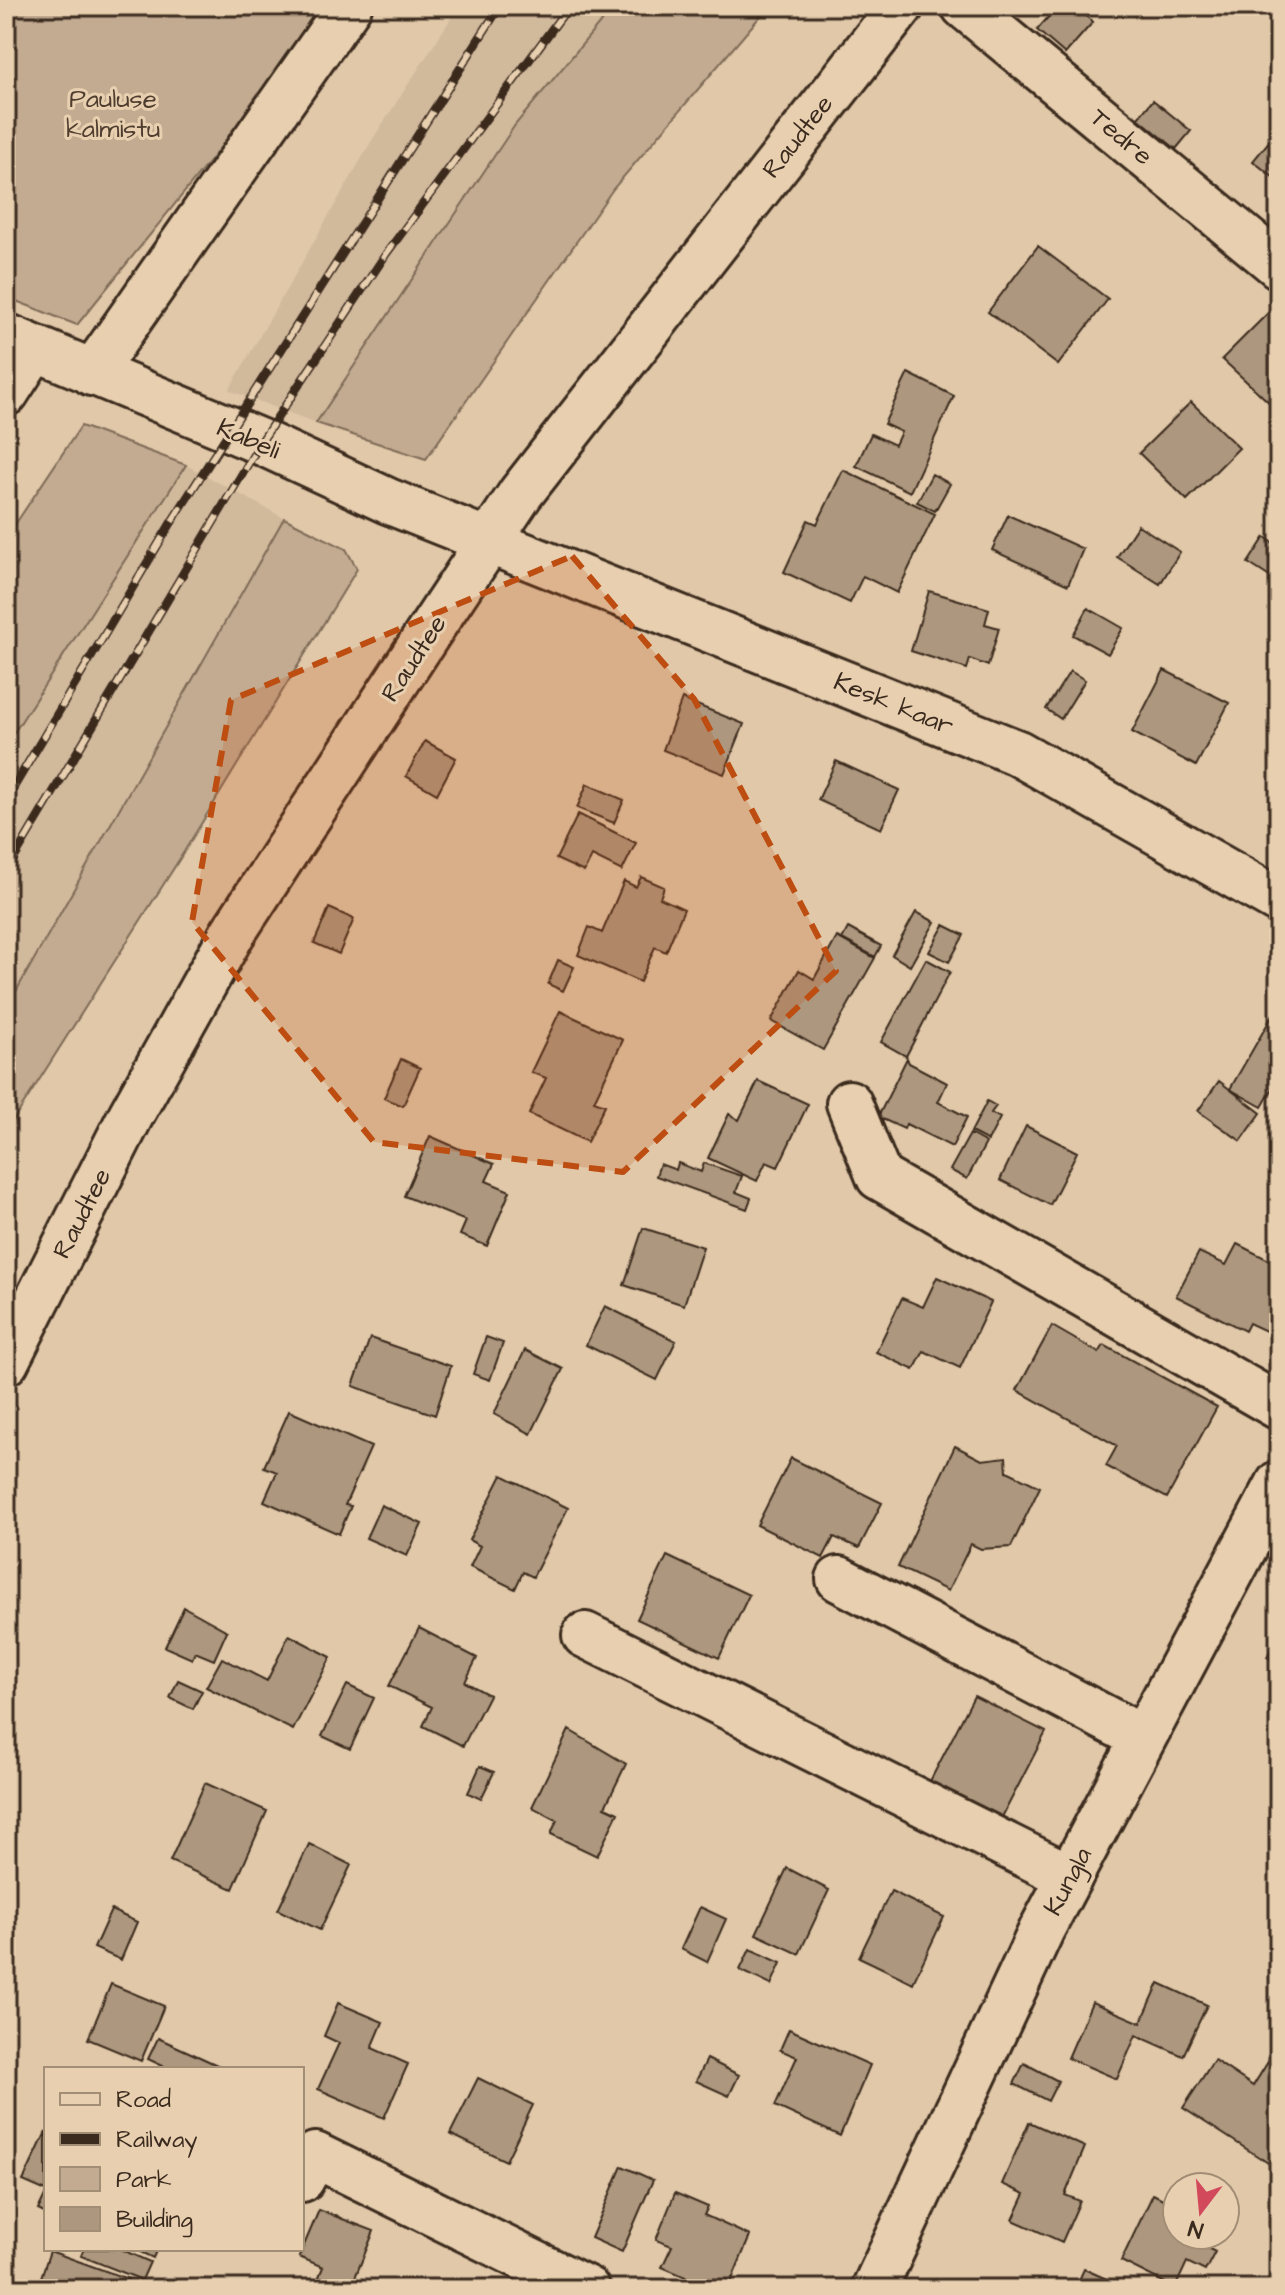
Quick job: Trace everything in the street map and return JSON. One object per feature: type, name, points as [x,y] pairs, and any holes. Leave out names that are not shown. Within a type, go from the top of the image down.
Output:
[{"type":"street","points":[[92,373],[349,6]]},
{"type":"street","name":"Raudtee","points":[[6,1362],[131,1115],[232,934],[491,541],[545,462],[901,6]]},
{"type":"street","name":"Tedre","points":[[964,6],[1279,266]]},
{"type":"street","points":[[6,393],[21,342]]},
{"type":"street","name":"Kabeli","points":[[21,342],[261,442],[388,501],[491,541]]},
{"type":"street","name":"Kesk kaar","points":[[491,541],[1018,753],[1279,901]]},
{"type":"street","points":[[849,1103],[879,1177],[1279,1407]]},
{"type":"street","name":"Kungla","points":[[874,2289],[1042,1929],[1279,1483]]},
{"type":"street","points":[[839,1579],[1143,1738]]},
{"type":"street","points":[[585,1635],[1070,1877]]},
{"type":"street","points":[[304,2175],[315,2155],[587,2289]]},
{"type":"highlighted area","points":[[572,556],[694,699],[836,971],[623,1172],[374,1142],[192,922],[231,700]]},
{"type":"shaded area","points":[[459,6],[614,6],[515,125],[316,423],[229,390],[371,142]]},
{"type":"shaded area","points":[[186,465],[284,518],[6,1009],[6,745]]},
{"type":"green space","name":"Pauluse kalmistu","points":[[6,6],[335,6],[77,325],[6,297]]},
{"type":"green space","points":[[614,6],[769,6],[613,189],[426,459],[316,423],[515,125]]},
{"type":"green space","points":[[81,426],[186,465],[6,745],[6,538]]},
{"type":"green space","points":[[284,518],[346,549],[357,569],[179,860],[6,1132],[6,1009]]},
{"type":"building","points":[[1058,6],[1074,6],[1093,22],[1065,54],[1037,30]]},
{"type":"building","points":[[1153,100],[1191,131],[1176,149],[1138,118]]},
{"type":"building","points":[[1279,129],[1279,182],[1253,161]]},
{"type":"building","points":[[1038,246],[1108,299],[1058,365],[988,312]]},
{"type":"building","points":[[1278,303],[1279,398],[1272,405],[1222,359]]},
{"type":"building","points":[[908,373],[954,396],[910,492],[856,466],[871,434],[895,445],[901,432],[884,424]]},
{"type":"building","points":[[1191,402],[1239,448],[1187,500],[1139,453]]},
{"type":"building","points":[[843,470],[935,514],[897,593],[863,576],[850,603],[784,572],[808,520],[817,524]]},
{"type":"building","points":[[932,474],[950,484],[935,511],[917,502]]},
{"type":"building","points":[[1008,515],[1083,549],[1068,585],[992,550]]},
{"type":"building","points":[[1138,525],[1180,552],[1160,584],[1117,557]]},
{"type":"building","points":[[1265,537],[1275,544],[1279,538],[1279,583],[1248,563]]},
{"type":"building","points":[[929,591],[989,609],[985,624],[999,628],[988,666],[970,659],[967,669],[911,651]]},
{"type":"building","points":[[1088,608],[1123,628],[1108,654],[1073,635]]},
{"type":"building","points":[[1164,670],[1229,703],[1196,766],[1132,732]]},
{"type":"building","points":[[1070,671],[1085,680],[1061,719],[1046,709]]},
{"type":"building","points":[[682,699],[744,724],[724,774],[663,750]]},
{"type":"building","points":[[425,741],[456,758],[437,794],[406,776]]},
{"type":"building","points":[[836,761],[899,790],[881,829],[818,800]]},
{"type":"building","points":[[587,784],[624,800],[614,823],[577,808]]},
{"type":"building","points":[[578,814],[636,843],[622,871],[592,856],[584,872],[556,859]]},
{"type":"building","points":[[641,877],[664,887],[660,898],[684,909],[666,952],[655,947],[640,982],[578,955],[589,927],[602,933],[624,881],[636,887]]},
{"type":"building","points":[[329,908],[354,919],[339,954],[314,943]]},
{"type":"building","points":[[916,912],[935,922],[910,966],[892,955]]},
{"type":"building","points":[[944,925],[964,935],[949,962],[929,952]]},
{"type":"building","points":[[848,928],[881,946],[875,957],[842,939]]},
{"type":"building","points":[[837,937],[875,958],[823,1050],[771,1021],[799,970],[814,979]]},
{"type":"building","points":[[926,959],[950,972],[906,1056],[881,1042]]},
{"type":"building","points":[[558,960],[574,967],[563,991],[548,984]]},
{"type":"building","points":[[1279,1004],[1279,1078],[1262,1107],[1230,1089]]},
{"type":"building","points":[[560,1011],[623,1040],[594,1101],[605,1105],[587,1142],[529,1114],[546,1078],[531,1072]]},
{"type":"building","points":[[907,1058],[909,1063],[947,1083],[938,1102],[967,1117],[952,1147],[906,1124],[904,1129],[878,1117]]},
{"type":"building","points":[[401,1059],[420,1068],[403,1106],[384,1098]]},
{"type":"building","points":[[758,1081],[808,1104],[778,1167],[766,1162],[757,1181],[708,1158],[729,1114],[739,1120]]},
{"type":"building","points":[[1219,1081],[1261,1113],[1241,1141],[1198,1111]]},
{"type":"building","points":[[987,1101],[996,1106],[991,1113],[1000,1118],[988,1141],[971,1132]]},
{"type":"building","points":[[1026,1126],[1077,1152],[1050,1205],[1000,1180]]},
{"type":"building","points":[[970,1134],[986,1143],[967,1179],[950,1170]]},
{"type":"building","points":[[430,1136],[494,1164],[486,1181],[510,1191],[487,1246],[460,1235],[466,1221],[404,1196]]},
{"type":"building","points":[[678,1163],[701,1172],[704,1163],[742,1176],[736,1192],[751,1198],[747,1209],[656,1176],[660,1164],[676,1170]]},
{"type":"building","points":[[643,1228],[703,1247],[684,1305],[624,1285]]},
{"type":"building","points":[[1237,1244],[1279,1265],[1279,1310],[1268,1332],[1249,1323],[1245,1331],[1176,1296],[1199,1252],[1226,1265]]},
{"type":"building","points":[[937,1277],[991,1302],[960,1368],[924,1351],[914,1370],[876,1352],[902,1298],[923,1307]]},
{"type":"building","points":[[605,1306],[676,1341],[657,1380],[586,1345]]},
{"type":"building","points":[[1052,1326],[1099,1353],[1104,1345],[1217,1407],[1167,1498],[1106,1466],[1117,1446],[1017,1390]]},
{"type":"building","points":[[486,1337],[503,1343],[490,1380],[473,1374]]},
{"type":"building","points":[[370,1338],[451,1366],[435,1415],[353,1386]]},
{"type":"building","points":[[525,1350],[563,1369],[531,1434],[494,1414]]},
{"type":"building","points":[[289,1411],[371,1447],[345,1505],[351,1506],[339,1534],[264,1501],[277,1472],[264,1467]]},
{"type":"building","points":[[955,1446],[982,1460],[1006,1457],[1007,1471],[1040,1487],[1011,1547],[981,1549],[971,1544],[948,1591],[898,1567]]},
{"type":"building","points":[[791,1458],[882,1503],[859,1548],[834,1537],[823,1558],[757,1525]]},
{"type":"building","points":[[502,1475],[568,1508],[533,1577],[523,1572],[515,1589],[470,1567],[480,1546],[469,1540]]},
{"type":"building","points":[[381,1505],[422,1524],[407,1556],[366,1538]]},
{"type":"building","points":[[667,1556],[749,1595],[719,1658],[637,1619]]},
{"type":"building","points":[[184,1607],[227,1631],[214,1660],[195,1652],[192,1659],[165,1647]]},
{"type":"building","points":[[419,1628],[477,1658],[465,1682],[489,1695],[463,1746],[423,1726],[432,1707],[389,1686]]},
{"type":"building","points":[[289,1635],[331,1657],[293,1730],[206,1687],[222,1658],[267,1681]]},
{"type":"building","points":[[1279,1635],[1279,1664],[1267,1657]]},
{"type":"building","points":[[178,1680],[202,1691],[193,1709],[170,1698]]},
{"type":"building","points":[[347,1685],[374,1698],[350,1749],[322,1736]]},
{"type":"building","points":[[974,1696],[1046,1732],[1000,1821],[928,1785]]},
{"type":"building","points":[[569,1730],[626,1764],[605,1807],[618,1813],[597,1856],[551,1834],[557,1820],[532,1807]]},
{"type":"building","points":[[480,1766],[494,1772],[481,1799],[468,1793]]},
{"type":"building","points":[[205,1783],[267,1811],[233,1889],[170,1861]]},
{"type":"building","points":[[309,1844],[351,1865],[320,1930],[278,1910]]},
{"type":"building","points":[[787,1868],[829,1890],[799,1954],[756,1934]]},
{"type":"building","points":[[891,1891],[944,1917],[913,1983],[859,1957]]},
{"type":"building","points":[[700,1907],[726,1919],[707,1962],[681,1949]]},
{"type":"building","points":[[111,1910],[137,1922],[121,1960],[94,1948]]},
{"type":"building","points":[[750,1949],[781,1963],[771,1985],[740,1970]]},
{"type":"building","points":[[1159,1983],[1207,2005],[1183,2056],[1136,2035],[1117,2079],[1068,2058],[1092,2002],[1141,2023]]},
{"type":"building","points":[[111,1984],[164,2006],[141,2061],[88,2039]]},
{"type":"building","points":[[338,2003],[383,2022],[372,2048],[408,2064],[384,2118],[318,2089],[339,2043],[324,2036]]},
{"type":"building","points":[[789,2029],[870,2065],[840,2136],[775,2106],[797,2057],[780,2050]]},
{"type":"building","points":[[158,2038],[222,2067],[165,2067],[148,2059]]},
{"type":"building","points":[[1271,2057],[1279,2062],[1279,2170],[1183,2108],[1214,2060],[1253,2086]]},
{"type":"building","points":[[707,2059],[739,2075],[729,2096],[696,2081]]},
{"type":"building","points":[[1024,2063],[1058,2081],[1048,2101],[1014,2084]]},
{"type":"building","points":[[478,2078],[533,2105],[506,2161],[450,2134]]},
{"type":"building","points":[[1029,2122],[1085,2147],[1065,2195],[1080,2201],[1062,2242],[1013,2220],[1025,2194],[1002,2184]]},
{"type":"building","points":[[44,2136],[44,2190],[23,2181]]},
{"type":"building","points":[[622,2166],[653,2180],[622,2252],[591,2238]]},
{"type":"building","points":[[675,2193],[708,2207],[704,2215],[750,2236],[728,2289],[714,2289],[662,2267],[672,2246],[656,2240]]},
{"type":"building","points":[[1153,2194],[1161,2198],[1161,2251],[1215,2252],[1205,2271],[1187,2262],[1175,2288],[1121,2261]]},
{"type":"building","points":[[44,2197],[44,2213],[38,2210]]},
{"type":"building","points":[[319,2210],[374,2231],[354,2280],[363,2283],[361,2289],[314,2289],[323,2267],[299,2257]]},
{"type":"building","points":[[50,2251],[128,2279],[124,2289],[37,2289]]},
{"type":"building","points":[[83,2251],[125,2251],[150,2262],[142,2280],[81,2256]]},
{"type":"building","points":[[138,2251],[156,2251],[153,2258]]},
{"type":"building","points":[[1084,2269],[1129,2289],[1075,2289]]},
{"type":"railway","points":[[6,800],[171,523],[500,6]]},
{"type":"railway","points":[[6,872],[261,442],[386,254],[569,6]]}]
